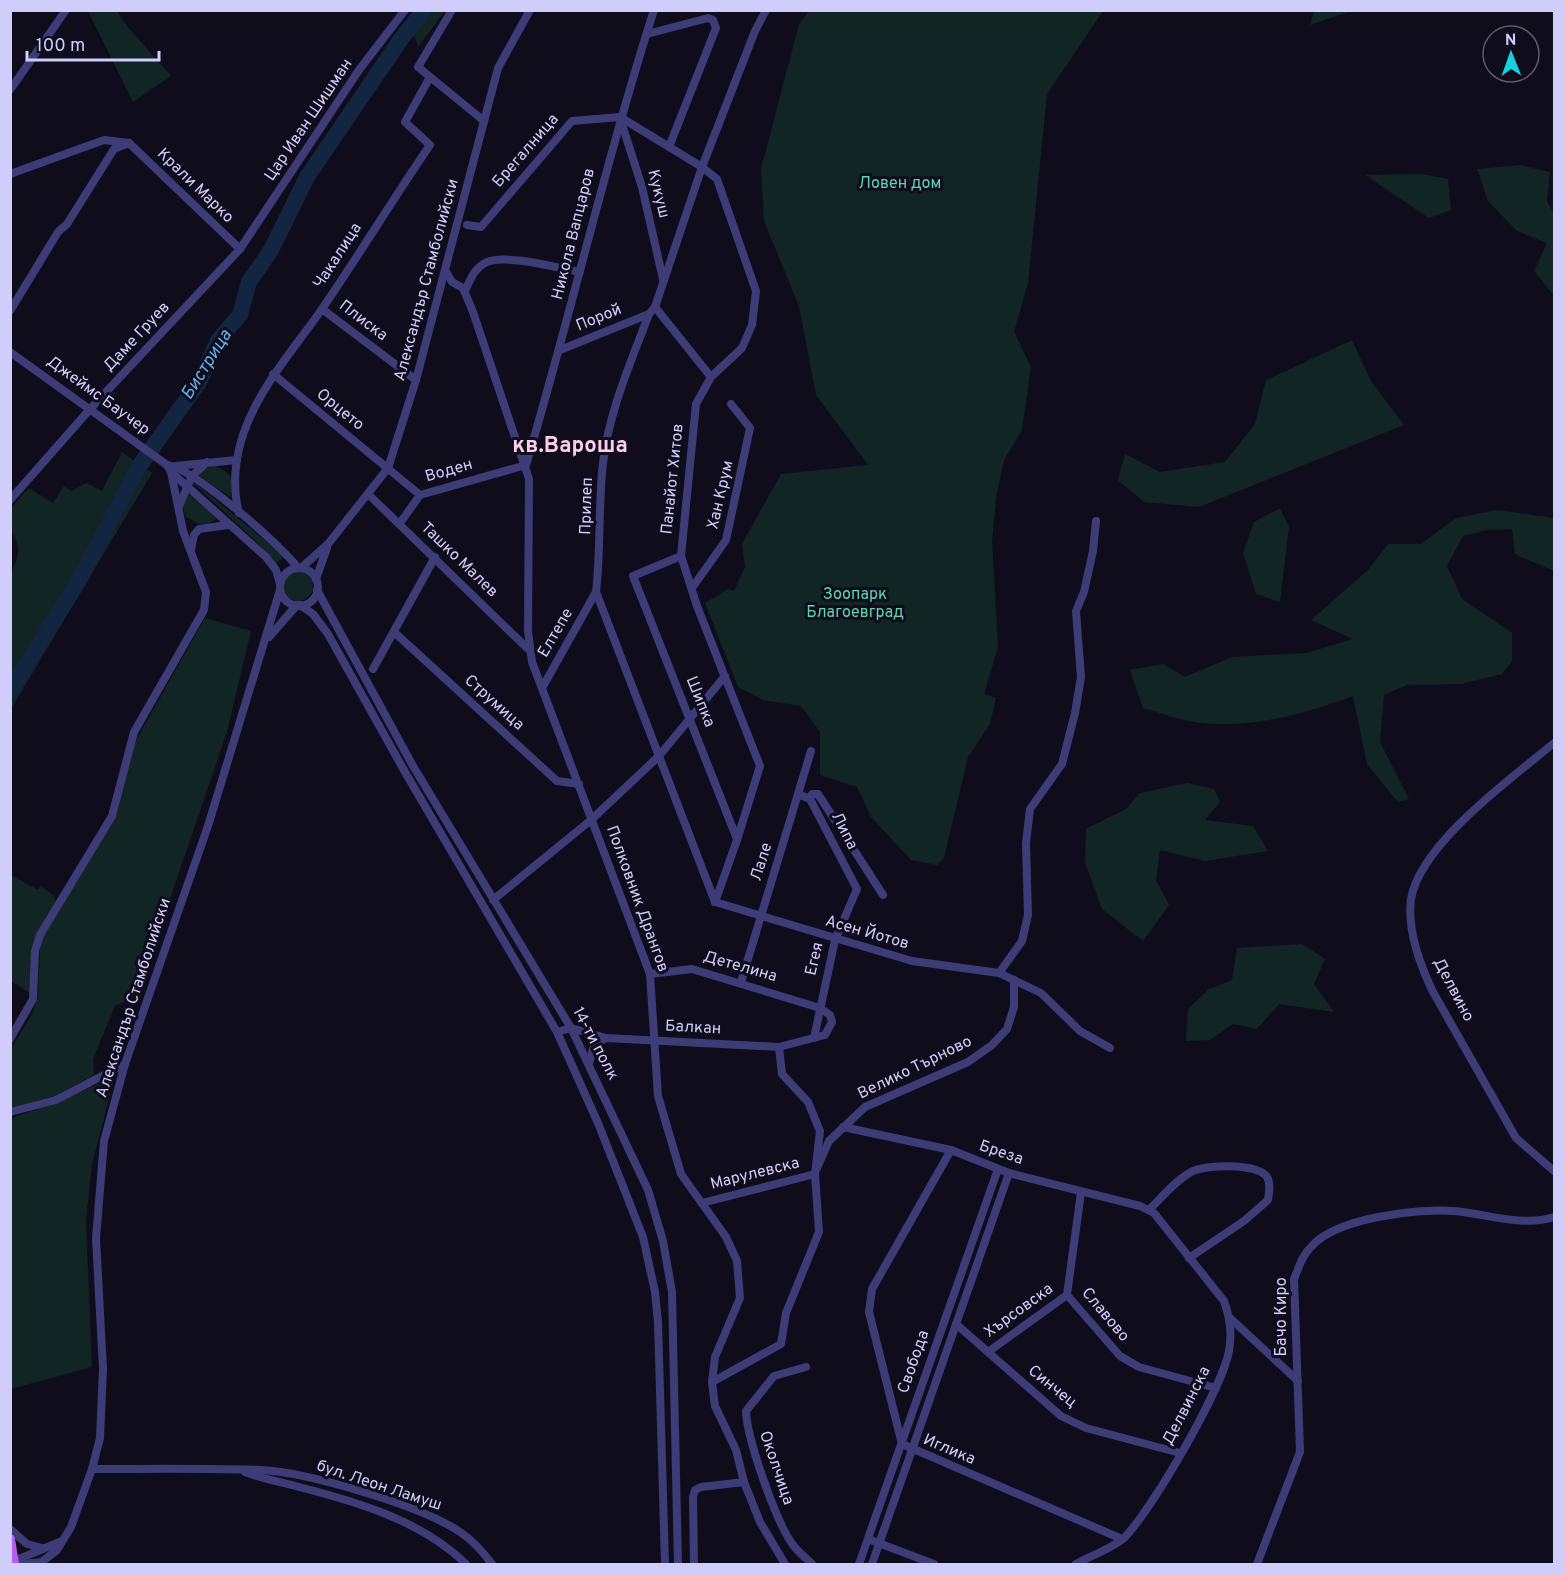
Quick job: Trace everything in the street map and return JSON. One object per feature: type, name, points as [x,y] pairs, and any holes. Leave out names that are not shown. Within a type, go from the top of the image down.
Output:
[{"type":"main road","points":[[10,1539],[14,1563]]},
{"type":"street","points":[[10,90],[66,10]]},
{"type":"street","name":"Цар Иван Шишман","points":[[240,249],[335,106],[405,10]]},
{"type":"street","points":[[452,10],[418,67],[484,121]]},
{"type":"street","name":"Александър Стамболийски","points":[[300,568],[328,544],[388,468],[416,380],[498,68],[530,10]]},
{"type":"street","name":"Никола Вапцаров","points":[[526,465],[560,350],[620,117],[654,10]]},
{"type":"street","name":"Прилеп","points":[[715,902],[596,592],[600,553],[603,463],[614,409],[652,310],[702,167],[755,31],[766,10]]},
{"type":"street","points":[[647,34],[708,18],[713,20],[716,28],[669,147]]},
{"type":"street","name":"Чакалица","points":[[239,513],[236,486],[237,460],[247,424],[273,374],[321,309],[430,145],[405,122],[430,77]]},
{"type":"street","name":"Панайот Хитов","points":[[620,117],[702,167],[717,179],[756,291],[752,325],[742,348],[711,376],[696,404],[681,556],[724,676],[760,766],[715,902]]},
{"type":"street","name":"Брегалница","points":[[467,225],[481,226],[572,121],[620,117]]},
{"type":"street","name":"Кукуш","points":[[620,117],[642,187],[663,279]]},
{"type":"street","points":[[10,174],[100,141],[129,144]]},
{"type":"street","points":[[10,311],[58,232],[67,224],[114,149],[129,144]]},
{"type":"street","name":"Крали Марко","points":[[129,144],[240,249]]},
{"type":"street","name":"Даме Груев","points":[[10,500],[90,408],[240,249]]},
{"type":"street","points":[[465,291],[472,274],[486,263],[504,259],[580,272]]},
{"type":"street","name":"Полковник Дрангов","points":[[445,270],[452,282],[465,291],[526,465],[530,496],[528,649],[650,974],[653,991],[653,1041],[662,1117],[681,1174],[732,1248],[741,1285],[736,1311],[715,1357],[712,1382],[715,1406],[736,1450],[744,1482],[760,1522],[785,1564]]},
{"type":"street","name":"Плиска","points":[[321,309],[416,380]]},
{"type":"street","points":[[652,310],[711,376]]},
{"type":"street","name":"Порой","points":[[560,350],[652,310]]},
{"type":"street","name":"Джеймс Баучер","points":[[10,352],[172,468],[192,476],[239,513],[300,568]]},
{"type":"street","name":"Орцето","points":[[273,374],[388,468]]},
{"type":"street","name":"Хан Крум","points":[[692,588],[726,540],[739,483],[750,429],[731,404]]},
{"type":"street","points":[[10,1039],[33,999],[35,951],[40,935],[112,816],[130,741],[204,610],[206,592],[191,554],[179,513],[172,468],[237,460]]},
{"type":"street","points":[[179,513],[186,485],[192,476],[211,462]]},
{"type":"street","points":[[211,462],[231,471],[236,486]]},
{"type":"street","name":"Воден","points":[[388,468],[420,495],[526,465]]},
{"type":"street","name":"Джеймс Баучер","points":[[172,468],[186,485],[228,525],[266,556],[276,570],[280,587]]},
{"type":"street","name":"Ташко Малев","points":[[368,494],[528,649]]},
{"type":"street","points":[[400,523],[420,495]]},
{"type":"street","points":[[179,513],[192,526],[202,528],[228,525]]},
{"type":"street","points":[[999,973],[1022,940],[1028,915],[1026,843],[1030,809],[1062,764],[1076,713],[1081,663],[1076,639],[1076,611],[1086,581],[1096,521]]},
{"type":"street","points":[[191,554],[194,535],[202,528]]},
{"type":"street","name":"Александър Стамболийски","points":[[316,579],[328,544]]},
{"type":"street","name":"Шипка","points":[[681,556],[633,576],[737,840]]},
{"type":"street","points":[[373,669],[435,557]]},
{"type":"street","points":[[300,568],[309,571],[316,579],[317,590],[312,600],[298,605],[286,601],[280,587],[286,573],[300,568]]},
{"type":"street","name":"Александър Стамболийски","points":[[40,1563],[53,1554],[79,1507],[92,1469],[103,1412],[96,1238],[99,1184],[105,1141],[124,1064],[208,826],[280,587]]},
{"type":"street","name":"14-ти полк","points":[[317,590],[413,766],[571,1028],[648,1190],[666,1257],[672,1292],[678,1564]]},
{"type":"street","name":"Елтепе","points":[[542,688],[596,592]]},
{"type":"street","name":"Александър Стамболийски","points":[[262,647],[277,625],[298,605]]},
{"type":"street","name":"14-ти полк","points":[[298,605],[313,614],[328,634],[405,772],[557,1032],[614,1161],[649,1260],[658,1322],[665,1564]]},
{"type":"street","name":"Струмица","points":[[394,632],[557,781],[579,784]]},
{"type":"street","points":[[493,900],[591,820],[659,756],[724,676]]},
{"type":"street","name":"Делвино","points":[[1554,742],[1433,851],[1417,878],[1411,900],[1412,930],[1423,970],[1433,992],[1516,1138],[1554,1171]]},
{"type":"street","name":"Лале","points":[[741,982],[811,751]]},
{"type":"street","points":[[798,794],[810,799],[812,794],[818,794],[883,895]]},
{"type":"street","name":"Липа","points":[[810,799],[857,889]]},
{"type":"street","name":"Егея","points":[[814,1038],[835,940],[857,889]]},
{"type":"street","name":"Асен Йотов","points":[[715,902],[835,940],[912,961],[999,973],[1019,985],[1041,993],[1080,1031],[1110,1048]]},
{"type":"street","name":"Детелина","points":[[650,974],[692,969],[741,982],[820,1008]]},
{"type":"street","name":"Велико Търново","points":[[712,1382],[781,1344],[786,1313],[819,1233],[815,1174],[829,1141],[865,1107],[968,1062],[992,1045],[1007,1029],[1014,1007],[1014,980]]},
{"type":"street","points":[[814,1038],[825,1035],[832,1022],[830,1015],[820,1008]]},
{"type":"street","points":[[557,1032],[571,1028]]},
{"type":"street","name":"Балкан","points":[[571,1028],[606,1038],[779,1047],[814,1038]]},
{"type":"street","points":[[589,1065],[594,1045],[606,1038]]},
{"type":"street","points":[[779,1047],[782,1074],[808,1102],[820,1131],[815,1174]]},
{"type":"street","points":[[10,1112],[56,1100],[124,1064]]},
{"type":"street","name":"Бреза","points":[[843,1127],[951,1150],[1010,1173],[1149,1210]]},
{"type":"street","name":"Иглика","points":[[951,1150],[872,1289],[869,1299],[869,1312],[902,1444],[1122,1539]]},
{"type":"street","points":[[1149,1210],[1178,1181],[1202,1168],[1237,1167],[1263,1172],[1268,1179],[1268,1200],[1244,1221],[1189,1258]]},
{"type":"street","name":"Свобода","points":[[859,1564],[998,1169]]},
{"type":"street","name":"Свобода","points":[[872,1564],[1010,1173]]},
{"type":"street","name":"Марулевска","points":[[702,1203],[815,1174]]},
{"type":"street","name":"Славово","points":[[1081,1192],[1067,1295],[1120,1356],[1139,1367],[1216,1388]]},
{"type":"street","name":"Бачо Киро","points":[[1257,1564],[1300,1452],[1294,1279],[1301,1260],[1323,1236],[1348,1226],[1400,1212],[1428,1209],[1530,1221],[1554,1217]]},
{"type":"street","name":"Делвинска","points":[[1076,1564],[1122,1539],[1166,1480],[1216,1388],[1229,1351],[1230,1318],[1224,1301],[1149,1210]]},
{"type":"street","name":"Хърсовска","points":[[988,1352],[1067,1295]]},
{"type":"street","points":[[1230,1318],[1298,1382]]},
{"type":"street","name":"Синчец","points":[[956,1324],[1061,1416],[1086,1428],[1180,1453]]},
{"type":"street","name":"Околчица","points":[[806,1367],[774,1376],[746,1411],[746,1428],[776,1514],[793,1545],[812,1564]]},
{"type":"street","name":"бул. Леон Ламуш","points":[[92,1469],[262,1470],[294,1476],[415,1510],[460,1532],[480,1549],[492,1564]]},
{"type":"street","name":"бул. Леон Ламуш","points":[[242,1471],[345,1500],[395,1518],[440,1542],[466,1564]]},
{"type":"street","points":[[694,1564],[693,1497],[695,1490],[700,1487],[744,1482]]},
{"type":"street","points":[[10,1529],[27,1545],[45,1549]]},
{"type":"street","points":[[868,1539],[934,1564]]},
{"type":"street","points":[[14,1563],[62,1541]]},
{"type":"street","points":[[14,1563],[40,1563]]},
{"type":"green space","points":[[424,10],[445,11],[418,47],[413,31]]},
{"type":"green space","points":[[1314,10],[1351,11],[1310,25]]},
{"type":"green space","points":[[88,11],[117,11],[126,25],[171,76],[133,102]]},
{"type":"green space","name":"Ловен дом","points":[[809,11],[1103,11],[1047,94],[1028,283],[1014,332],[1031,367],[1022,430],[1004,460],[996,498],[992,542],[998,647],[984,694],[996,698],[990,724],[968,757],[944,858],[937,865],[911,860],[871,817],[857,787],[820,775],[820,732],[801,706],[763,700],[738,687],[705,603],[728,589],[734,591],[745,567],[742,544],[781,474],[868,465],[816,395],[799,306],[764,221],[761,169],[799,24]]},
{"type":"green space","points":[[1520,165],[1550,172],[1547,202],[1554,213],[1554,296],[1534,271],[1547,243],[1517,231],[1488,201],[1477,169]]},
{"type":"green space","points":[[1422,174],[1448,179],[1451,210],[1429,218],[1365,175]]},
{"type":"green space","points":[[1352,340],[1371,381],[1404,425],[1199,507],[1144,502],[1118,480],[1125,454],[1160,472],[1225,462],[1255,424],[1266,380]]},
{"type":"green space","points":[[122,452],[152,473],[11,709],[11,572],[18,551],[10,525],[11,510],[29,488],[53,503],[64,486],[71,491],[87,483],[102,491]]},
{"type":"green space","points":[[214,466],[228,473],[233,486],[230,497],[197,474],[200,470]]},
{"type":"green space","points":[[192,482],[284,556],[276,564],[258,543]]},
{"type":"green space","points":[[187,493],[217,518],[210,523],[199,524],[186,517],[182,506]]},
{"type":"green space","points":[[1280,508],[1289,527],[1280,602],[1256,594],[1243,553],[1254,522]]},
{"type":"green space","points":[[1497,510],[1554,518],[1554,571],[1515,554],[1512,529],[1487,530],[1463,536],[1447,566],[1462,599],[1512,633],[1512,661],[1502,674],[1461,684],[1407,685],[1384,695],[1380,742],[1409,799],[1398,802],[1367,764],[1353,696],[1298,714],[1241,723],[1194,722],[1143,708],[1130,670],[1163,664],[1185,677],[1232,657],[1306,653],[1353,639],[1311,620],[1368,570],[1388,544],[1421,544],[1456,518]]},
{"type":"green space","points":[[298,571],[304,572],[312,580],[312,592],[304,600],[298,601],[292,600],[284,592],[283,586],[284,580],[292,572]]},
{"type":"green space","points":[[205,618],[251,631],[227,732],[137,996],[115,1006],[93,1059],[94,1075],[55,1096],[11,1108],[10,1050],[31,1016],[38,999],[40,949],[43,937],[117,813],[134,744]]},
{"type":"green space","points":[[1187,783],[1214,789],[1220,802],[1205,820],[1253,826],[1268,851],[1205,861],[1160,850],[1156,880],[1169,905],[1143,941],[1102,909],[1085,863],[1086,829],[1126,809],[1140,793]]},
{"type":"green space","points":[[10,874],[38,890],[41,886],[53,895],[56,901],[35,938],[30,993],[11,981]]},
{"type":"green space","points":[[1302,944],[1325,959],[1314,984],[1334,1012],[1279,1004],[1257,1029],[1233,1024],[1210,1040],[1186,1041],[1188,1009],[1209,989],[1232,980],[1237,948]]},
{"type":"green space","points":[[115,1076],[92,1164],[86,1220],[92,1367],[11,1389],[11,1118],[57,1103]]},
{"type":"waterway","name":"Бистрица","points":[[10,691],[79,580],[138,468],[199,382],[219,339],[240,315],[249,282],[271,250],[307,177],[401,39],[424,10]]},
{"type":"district","name":"кв.Вароша","points":[[570,446]]},
{"type":"park label","name":"Зоопарк Благоевград","points":[[855,604]]}]
